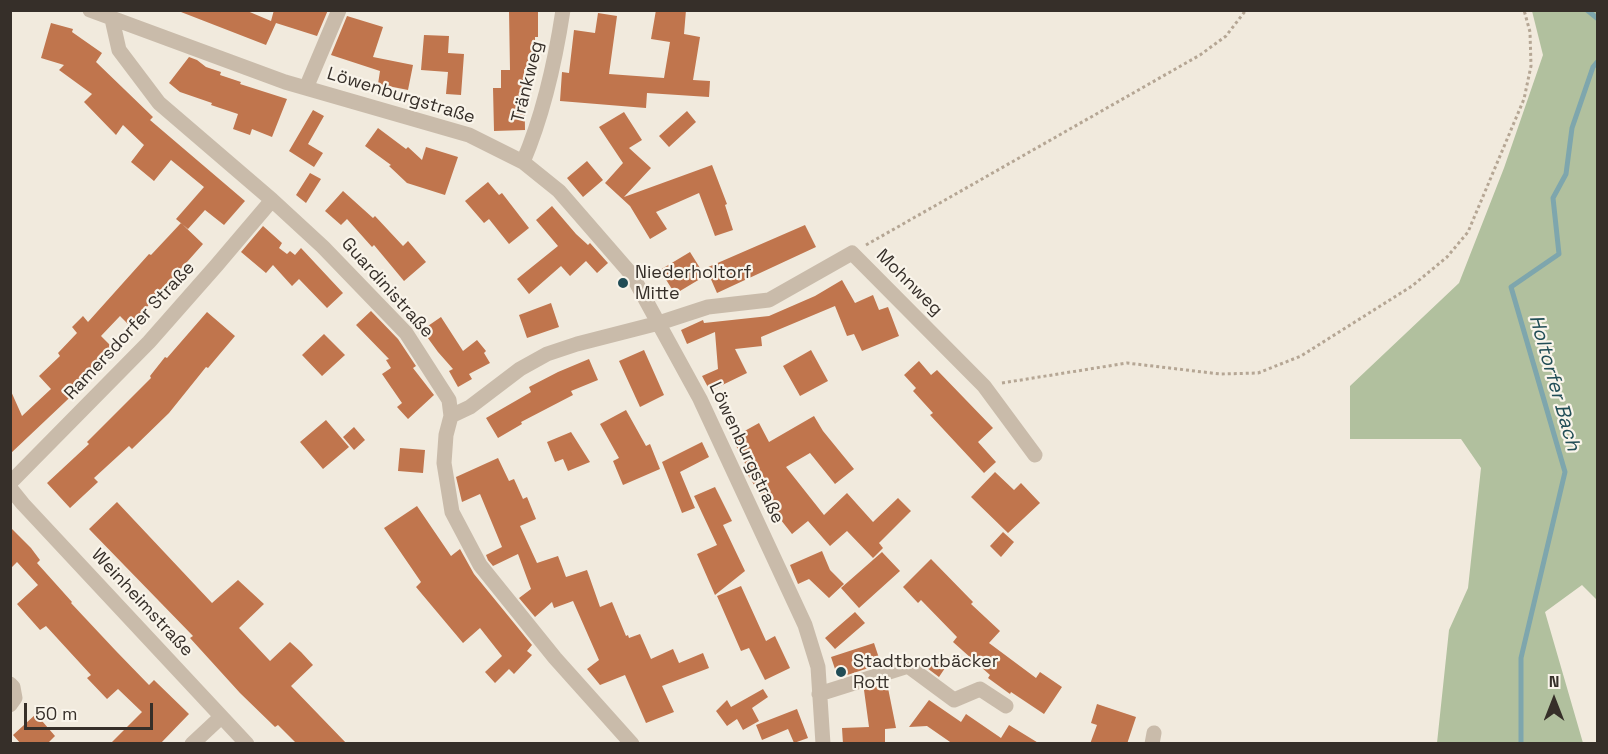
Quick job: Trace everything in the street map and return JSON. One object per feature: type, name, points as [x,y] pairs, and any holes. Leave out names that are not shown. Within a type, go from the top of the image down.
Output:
[{"type":"street","name":"Löwenburgstraße","points":[[90,10],[306,88],[469,135],[524,162],[560,191],[632,275],[700,399],[804,626],[818,667],[823,744]]},
{"type":"street","points":[[306,88],[339,10]]},
{"type":"street","name":"Tränkweg","points":[[524,162],[535,135],[555,64],[563,10]]},
{"type":"street","name":"Guardinistraße","points":[[112,19],[118,50],[159,103],[272,200],[340,264],[406,333],[449,399],[451,416],[446,435],[444,463],[452,512],[480,566],[555,658],[632,743]]},
{"type":"street","name":"Ramersdorfer Straße","points":[[10,483],[149,342],[272,200]]},
{"type":"street","name":"Mohnweg","points":[[451,416],[470,407],[520,369],[547,354],[708,307],[769,300],[852,253],[984,386],[1035,455]]},
{"type":"street","name":"Weinheimstraße","points":[[10,488],[247,744]]},
{"type":"street","points":[[819,694],[908,666],[954,700],[980,689],[1006,706]]},
{"type":"street","points":[[10,684],[13,687],[15,698],[10,705]]},
{"type":"street","points":[[192,744],[221,717]]},
{"type":"path","points":[[852,253],[1200,55],[1226,36],[1246,10]]},
{"type":"path","points":[[984,386],[1127,363],[1220,374],[1258,373],[1301,356],[1412,286],[1447,257],[1468,232],[1524,99],[1532,66],[1530,32],[1524,10]]},
{"type":"green space","points":[[1532,11],[1597,11],[1597,600],[1582,585],[1545,612],[1583,743],[1437,743],[1449,630],[1468,588],[1481,468],[1461,439],[1350,439],[1350,386],[1459,283],[1504,168],[1543,55]]},
{"type":"building","points":[[181,10],[245,10],[271,21],[274,10],[328,10],[317,36],[276,23],[266,45],[181,12]]},
{"type":"building","points":[[509,10],[538,10],[535,69],[524,69],[525,130],[494,131],[493,88],[501,88],[501,70],[510,70]]},
{"type":"building","points":[[656,10],[686,10],[684,34],[700,37],[693,80],[710,81],[709,97],[647,93],[646,108],[560,101],[562,72],[569,73],[574,30],[595,33],[598,13],[617,16],[609,74],[664,78],[670,42],[651,39]]},
{"type":"building","points":[[347,16],[383,27],[373,57],[413,65],[408,90],[378,84],[380,71],[331,55]]},
{"type":"building","points":[[51,23],[73,29],[72,32],[102,53],[96,62],[153,117],[150,120],[245,201],[224,225],[205,210],[188,229],[176,219],[204,187],[171,160],[154,181],[131,162],[144,145],[123,125],[116,135],[84,102],[92,94],[59,70],[64,65],[41,58]]},
{"type":"building","points":[[424,35],[449,36],[448,53],[464,54],[461,95],[446,94],[448,72],[421,70]]},
{"type":"building","points":[[189,57],[206,67],[221,72],[220,75],[241,82],[240,84],[287,99],[272,137],[252,129],[250,135],[233,129],[238,114],[180,92],[169,83]]},
{"type":"building","points":[[313,110],[324,116],[308,144],[323,153],[314,167],[289,151]]},
{"type":"building","points":[[687,111],[696,122],[669,147],[659,136]]},
{"type":"building","points":[[624,112],[642,140],[629,148],[651,168],[624,197],[712,165],[727,204],[725,205],[733,230],[715,236],[699,193],[656,212],[667,229],[650,239],[630,206],[605,183],[623,163],[599,127]]},
{"type":"building","points":[[378,128],[406,149],[408,147],[422,160],[426,147],[458,157],[445,195],[407,183],[389,166],[391,165],[365,146]]},
{"type":"building","points":[[587,161],[603,180],[583,197],[567,178]]},
{"type":"building","points":[[310,173],[321,179],[306,203],[296,195]]},
{"type":"building","points":[[488,182],[499,195],[502,193],[529,228],[509,244],[489,219],[484,223],[465,201]]},
{"type":"building","points":[[343,191],[373,218],[375,216],[403,246],[408,241],[426,262],[404,281],[374,245],[372,247],[347,219],[341,225],[325,211]]},
{"type":"building","points":[[552,206],[576,234],[588,245],[590,243],[608,263],[597,273],[586,261],[570,276],[561,266],[529,294],[517,279],[558,246],[536,220]]},
{"type":"building","points":[[181,223],[203,244],[130,326],[120,316],[101,336],[112,347],[80,381],[83,385],[10,454],[10,389],[22,416],[51,389],[39,376],[60,356],[58,353],[77,333],[72,327],[83,316],[88,322],[149,254],[151,255]]},
{"type":"building","points":[[805,225],[816,247],[717,293],[706,268]]},
{"type":"building","points":[[263,226],[282,243],[279,248],[287,254],[290,251],[295,255],[301,248],[343,293],[327,308],[299,279],[292,286],[273,265],[266,273],[241,252]]},
{"type":"building","points":[[690,252],[705,276],[675,294],[660,270]]},
{"type":"building","points":[[842,280],[855,303],[873,295],[879,310],[888,307],[899,336],[862,351],[854,334],[847,336],[835,306],[761,337],[762,346],[735,349],[747,373],[710,391],[702,376],[718,369],[715,332],[687,344],[681,330],[703,320],[704,323],[769,316],[815,296]]},
{"type":"building","points":[[551,303],[559,327],[527,338],[519,315]]},
{"type":"building","points":[[371,311],[398,339],[416,366],[413,368],[434,395],[408,419],[397,407],[402,403],[382,374],[391,368],[386,360],[389,359],[356,325]]},
{"type":"building","points":[[207,312],[235,336],[208,368],[206,367],[169,413],[132,449],[129,446],[94,478],[98,482],[70,508],[47,483],[89,444],[87,442],[151,378],[150,376],[165,357],[167,358]]},
{"type":"building","points":[[441,317],[463,351],[477,340],[486,351],[484,353],[490,363],[469,374],[472,379],[458,387],[449,371],[453,369],[422,330]]},
{"type":"building","points":[[324,334],[345,355],[322,376],[302,355]]},
{"type":"building","points":[[644,350],[664,395],[640,407],[619,361]]},
{"type":"building","points":[[811,350],[828,381],[800,396],[783,366]]},
{"type":"building","points":[[589,359],[598,380],[571,391],[573,395],[521,422],[522,424],[498,438],[486,418],[531,392],[529,387]]},
{"type":"building","points":[[919,361],[931,375],[937,370],[993,428],[978,442],[996,462],[984,473],[930,415],[933,413],[913,391],[916,388],[904,375]]},
{"type":"building","points":[[626,410],[646,446],[650,444],[660,469],[623,485],[613,461],[619,458],[600,424]]},
{"type":"building","points":[[814,416],[823,431],[854,469],[835,484],[810,453],[786,467],[824,515],[847,493],[873,522],[898,498],[911,511],[879,543],[883,548],[873,558],[847,531],[830,546],[808,521],[792,534],[746,472],[749,471],[732,438],[759,423],[769,442]]},
{"type":"building","points":[[326,420],[349,447],[323,469],[300,442]]},
{"type":"building","points":[[354,427],[365,440],[354,450],[343,437]]},
{"type":"building","points":[[571,432],[590,462],[568,471],[563,459],[555,462],[547,442]]},
{"type":"building","points":[[702,442],[709,457],[680,472],[695,508],[682,513],[662,462]]},
{"type":"building","points":[[400,448],[425,450],[423,473],[398,471]]},
{"type":"building","points":[[498,458],[509,481],[514,479],[523,499],[527,497],[536,519],[520,526],[537,563],[558,556],[566,577],[587,570],[600,607],[612,602],[626,636],[628,635],[629,638],[640,634],[651,659],[673,649],[679,663],[703,653],[709,668],[662,686],[674,712],[646,723],[625,675],[600,685],[587,669],[599,660],[573,601],[554,608],[552,602],[535,617],[519,598],[531,589],[518,554],[493,566],[488,560],[486,555],[502,547],[480,494],[462,502],[456,477]]},
{"type":"building","points":[[995,472],[1014,490],[1021,483],[1040,503],[1008,533],[971,497]]},
{"type":"building","points":[[715,487],[732,521],[723,525],[745,571],[715,595],[697,554],[717,545],[694,496]]},
{"type":"building","points":[[117,502],[212,603],[238,580],[264,604],[239,628],[270,661],[290,642],[301,652],[313,665],[291,686],[347,744],[297,744],[278,725],[275,727],[240,693],[190,638],[193,636],[89,529]]},
{"type":"building","points":[[417,506],[451,556],[460,549],[474,574],[532,645],[527,651],[532,655],[514,674],[509,669],[495,683],[485,672],[502,656],[480,628],[463,643],[416,587],[421,582],[384,528]]},
{"type":"building","points":[[10,527],[31,548],[40,560],[37,563],[71,603],[116,651],[149,685],[154,680],[189,714],[160,744],[110,744],[142,712],[118,689],[107,699],[87,678],[91,675],[46,626],[40,630],[17,604],[38,585],[17,562],[10,569]]},
{"type":"building","points":[[1003,532],[1014,542],[1001,557],[990,546]]},
{"type":"building","points":[[822,551],[830,570],[844,584],[829,598],[809,579],[798,584],[790,565]]},
{"type":"building","points":[[882,552],[900,571],[859,608],[841,588]]},
{"type":"building","points":[[931,559],[973,602],[971,604],[1000,631],[989,643],[1036,678],[1040,672],[1062,687],[1044,714],[988,678],[990,675],[953,642],[957,637],[921,600],[918,603],[903,587]]},
{"type":"building","points":[[741,586],[766,641],[775,636],[790,668],[765,680],[749,648],[741,651],[717,596]]},
{"type":"building","points":[[855,612],[865,623],[835,649],[825,638]]},
{"type":"building","points":[[874,643],[881,664],[838,678],[831,657]]},
{"type":"building","points":[[935,656],[947,665],[939,677],[927,668]]},
{"type":"building","points":[[887,683],[896,728],[885,729],[885,744],[843,744],[842,728],[869,727],[864,690]]},
{"type":"building","points":[[763,689],[768,697],[752,708],[759,721],[743,730],[737,719],[727,726],[716,711],[727,700],[731,707]]},
{"type":"building","points":[[929,700],[961,722],[966,714],[1001,738],[1009,725],[1040,744],[953,744],[927,726],[909,727]]},
{"type":"building","points":[[1097,704],[1136,717],[1127,744],[1090,744],[1097,725],[1091,723]]},
{"type":"building","points":[[797,709],[808,738],[794,743],[788,729],[762,740],[756,725]]},
{"type":"building","points":[[36,714],[55,736],[47,744],[21,744],[13,735]]},
{"type":"waterway","name":"Holtorfer Bach","points":[[1587,10],[1598,19]]},
{"type":"waterway","name":"Holtorfer Bach","points":[[1521,744],[1521,658],[1565,472],[1511,287],[1559,254],[1553,198],[1566,174],[1572,128],[1593,67],[1598,61]]},
{"type":"place","name":"Niederholtorf Mitte","points":[[623,283]]},
{"type":"place","name":"Stadtbrotbäcker Rott","points":[[841,672]]}]
